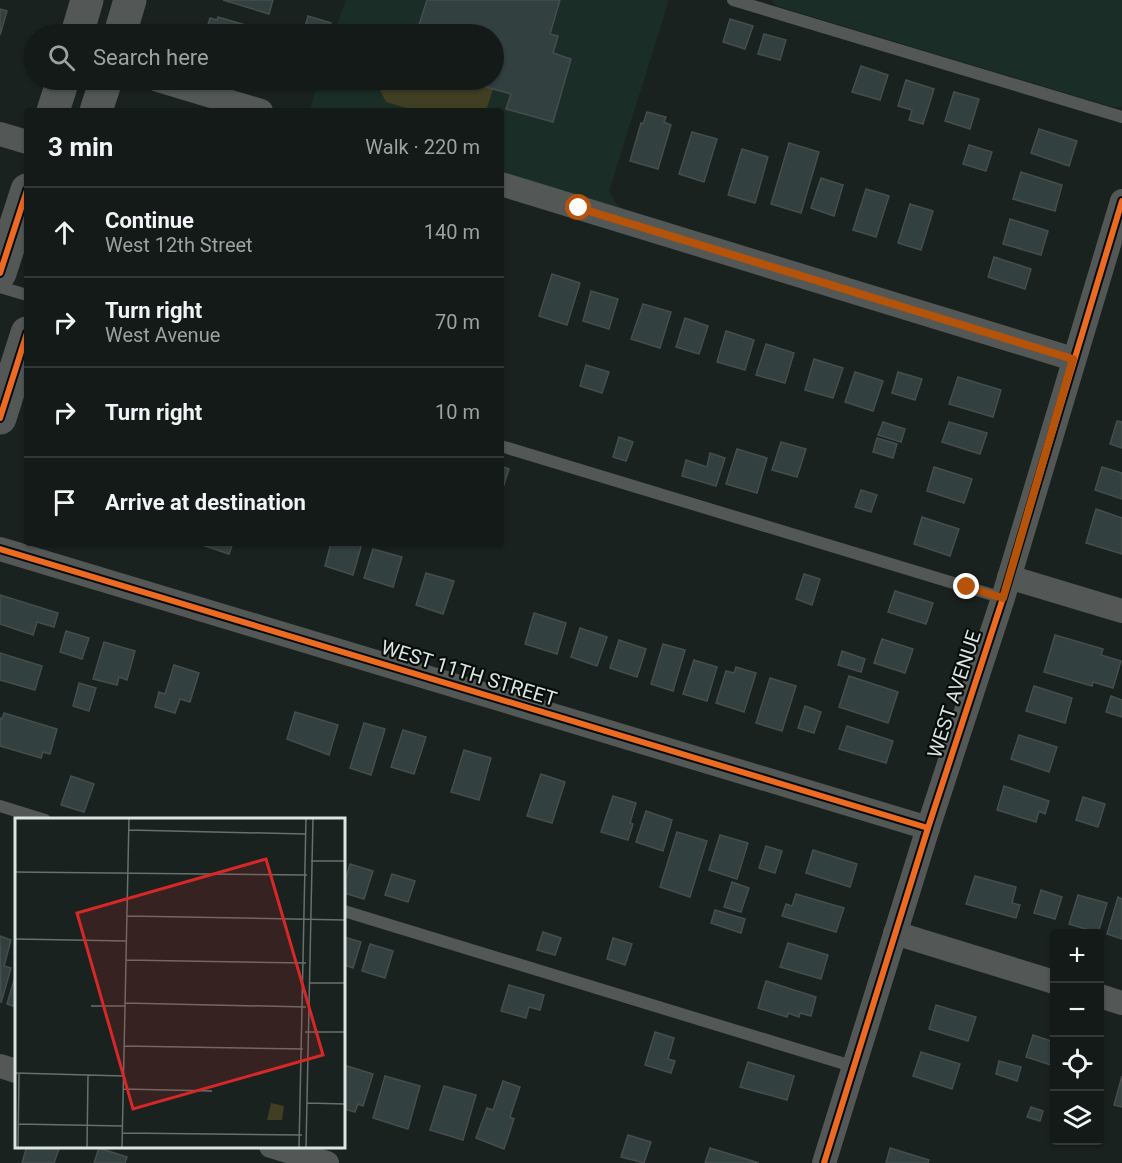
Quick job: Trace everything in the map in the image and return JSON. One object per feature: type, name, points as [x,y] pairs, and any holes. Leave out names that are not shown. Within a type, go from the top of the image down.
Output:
[{"type":"main road","points":[[80,24],[87,0]]},
{"type":"main road","points":[[123,24],[130,0]]},
{"type":"main road","points":[[54,108],[60,90]]},
{"type":"main road","points":[[97,108],[103,90]]},
{"type":"main road","points":[[0,273],[24,199]]},
{"type":"main road","points":[[0,418],[24,342]]},
{"type":"street","points":[[191,90],[251,108]]},
{"type":"street","points":[[0,134],[24,141]]},
{"type":"street","points":[[504,185],[1073,359]]},
{"type":"street","name":"WEST AVENUE","points":[[824,1163],[928,828],[1006,588],[1122,201]]},
{"type":"street","name":"WEST 11TH STREET","points":[[0,549],[928,828]]},
{"type":"street","points":[[1006,588],[1122,611]]},
{"type":"street","points":[[895,933],[1050,981]]},
{"type":"street","points":[[1104,997],[1122,1003]]},
{"type":"street","points":[[0,1066],[15,1071]]},
{"type":"street","points":[[278,1148],[327,1163]]},
{"type":"lane","points":[[733,0],[1122,117]]},
{"type":"lane","points":[[0,287],[24,294]]},
{"type":"lane","points":[[504,447],[1006,588]]},
{"type":"lane","points":[[0,806],[42,818]]},
{"type":"lane","points":[[345,911],[855,1067]]},
{"type":"shaded area","points":[[346,0],[669,0],[609,191],[621,208],[504,174],[504,108],[310,108],[316,90],[504,90],[504,24],[338,24]]},
{"type":"shaded area","points":[[771,0],[1122,0],[1122,107],[1113,107],[777,6]]},
{"type":"shaded area","points":[[380,90],[493,90],[487,108],[406,108],[386,102]]},
{"type":"building","points":[[223,0],[273,0],[269,14]]},
{"type":"building","points":[[427,0],[560,0],[550,34],[558,36],[553,53],[571,59],[553,122],[506,109],[511,94],[497,90],[504,90],[504,24],[419,24]]},
{"type":"building","points":[[0,9],[7,11],[0,35]]},
{"type":"building","points":[[308,16],[331,23],[331,24],[306,24]]},
{"type":"building","points":[[218,17],[242,24],[208,24],[210,18],[217,20]]},
{"type":"building","points":[[730,19],[753,26],[745,49],[723,42]]},
{"type":"building","points":[[764,34],[786,40],[780,60],[758,54]]},
{"type":"building","points":[[861,66],[888,75],[880,100],[852,92]]},
{"type":"building","points":[[906,80],[934,89],[923,124],[909,120],[912,110],[898,106]]},
{"type":"building","points":[[954,92],[979,99],[970,129],[945,121]]},
{"type":"building","points":[[647,112],[666,117],[664,122],[671,125],[658,169],[630,161],[641,123],[643,124]]},
{"type":"building","points":[[1039,129],[1077,141],[1069,166],[1031,153]]},
{"type":"building","points":[[692,132],[717,139],[704,182],[679,174]]},
{"type":"building","points":[[789,143],[819,152],[801,213],[771,204]]},
{"type":"building","points":[[969,145],[992,152],[986,171],[963,164]]},
{"type":"building","points":[[742,149],[768,157],[755,203],[728,195]]},
{"type":"building","points":[[1021,172],[1062,185],[1055,211],[1013,199]]},
{"type":"building","points":[[821,178],[843,185],[834,216],[811,208]]},
{"type":"building","points":[[866,189],[889,196],[876,237],[853,230]]},
{"type":"building","points":[[910,204],[933,211],[921,250],[898,243]]},
{"type":"building","points":[[1010,219],[1048,231],[1041,255],[1003,244]]},
{"type":"building","points":[[994,257],[1031,269],[1025,289],[988,277]]},
{"type":"building","points":[[552,274],[580,283],[567,325],[539,316]]},
{"type":"building","points":[[591,291],[618,299],[609,329],[583,321]]},
{"type":"building","points":[[643,304],[671,312],[660,348],[631,339]]},
{"type":"building","points":[[685,318],[708,326],[699,354],[676,347]]},
{"type":"building","points":[[726,331],[754,340],[745,370],[717,362]]},
{"type":"building","points":[[766,344],[794,353],[785,383],[756,375]]},
{"type":"building","points":[[814,359],[843,368],[833,398],[805,390]]},
{"type":"building","points":[[586,365],[609,372],[602,393],[580,386]]},
{"type":"building","points":[[855,372],[883,381],[873,411],[845,402]]},
{"type":"building","points":[[898,372],[922,379],[915,400],[892,393]]},
{"type":"building","points":[[958,377],[1001,390],[993,417],[949,404]]},
{"type":"building","points":[[1117,421],[1122,422],[1122,448],[1110,444]]},
{"type":"building","points":[[883,422],[905,429],[901,442],[878,435]]},
{"type":"building","points":[[949,422],[987,433],[980,454],[942,442]]},
{"type":"building","points":[[619,437],[633,442],[626,461],[613,457]]},
{"type":"building","points":[[877,438],[897,444],[893,458],[873,452]]},
{"type":"building","points":[[781,442],[806,449],[797,477],[772,470]]},
{"type":"building","points":[[737,449],[767,458],[757,493],[726,484]]},
{"type":"building","points":[[710,453],[725,458],[716,486],[682,476],[686,460],[707,467]]},
{"type":"building","points":[[504,467],[509,469],[504,485]]},
{"type":"building","points":[[934,467],[972,479],[964,503],[927,491]]},
{"type":"building","points":[[1102,467],[1122,473],[1122,499],[1095,490]]},
{"type":"building","points":[[861,490],[877,495],[871,512],[855,507]]},
{"type":"building","points":[[1096,509],[1122,518],[1122,554],[1086,543]]},
{"type":"building","points":[[922,517],[959,529],[950,556],[914,544]]},
{"type":"building","points":[[205,546],[232,546],[229,554]]},
{"type":"building","points":[[330,546],[361,546],[353,575],[325,566]]},
{"type":"building","points":[[373,549],[402,557],[393,587],[364,578]]},
{"type":"building","points":[[426,573],[454,581],[443,614],[416,605]]},
{"type":"building","points":[[804,574],[820,579],[812,605],[796,599]]},
{"type":"building","points":[[895,591],[933,603],[926,624],[888,612]]},
{"type":"building","points":[[0,595],[58,613],[54,627],[37,622],[33,635],[0,624]]},
{"type":"building","points":[[534,613],[566,623],[557,654],[525,644]]},
{"type":"building","points":[[580,628],[607,637],[597,666],[571,657]]},
{"type":"building","points":[[66,631],[89,638],[82,659],[60,652]]},
{"type":"building","points":[[1055,635],[1103,649],[1101,655],[1121,661],[1113,688],[1093,682],[1092,686],[1044,672]]},
{"type":"building","points":[[882,639],[913,649],[905,673],[874,663]]},
{"type":"building","points":[[619,640],[646,649],[637,677],[610,668]]},
{"type":"building","points":[[104,642],[135,651],[127,680],[119,677],[117,685],[93,679]]},
{"type":"building","points":[[663,644],[685,650],[673,691],[651,684]]},
{"type":"building","points":[[842,651],[865,659],[861,672],[838,665]]},
{"type":"building","points":[[0,653],[42,666],[35,690],[0,680]]},
{"type":"building","points":[[694,660],[717,667],[707,701],[683,694]]},
{"type":"building","points":[[174,665],[199,673],[190,702],[180,699],[175,713],[155,707],[159,692],[165,694]]},
{"type":"building","points":[[736,667],[756,673],[744,712],[716,703],[726,671],[734,673]]},
{"type":"building","points":[[849,676],[898,692],[888,723],[839,707]]},
{"type":"building","points":[[770,678],[796,686],[782,731],[756,723]]},
{"type":"building","points":[[79,683],[96,688],[89,711],[73,706]]},
{"type":"building","points":[[1034,686],[1072,698],[1065,723],[1026,711]]},
{"type":"building","points":[[1111,696],[1122,700],[1122,717],[1106,712]]},
{"type":"building","points":[[805,706],[821,712],[814,733],[798,728]]},
{"type":"building","points":[[295,712],[338,725],[329,755],[287,739]]},
{"type":"building","points":[[4,713],[57,729],[50,754],[43,752],[41,758],[0,746],[0,718],[2,719]]},
{"type":"building","points":[[364,723],[385,729],[371,775],[350,768]]},
{"type":"building","points":[[847,726],[893,741],[886,763],[839,749]]},
{"type":"building","points":[[403,730],[426,737],[414,774],[391,767]]},
{"type":"building","points":[[1019,735],[1057,747],[1049,772],[1011,759]]},
{"type":"building","points":[[464,750],[491,758],[479,800],[451,792]]},
{"type":"building","points":[[541,774],[565,782],[552,823],[527,816]]},
{"type":"building","points":[[71,776],[94,784],[84,812],[61,805]]},
{"type":"building","points":[[1004,786],[1049,801],[1045,814],[1039,811],[1036,822],[997,810]]},
{"type":"building","points":[[613,796],[636,803],[628,840],[601,832]]},
{"type":"building","points":[[1083,797],[1105,804],[1098,827],[1076,820]]},
{"type":"building","points":[[646,811],[672,820],[663,851],[636,842]]},
{"type":"building","points":[[677,832],[707,841],[690,897],[660,887]]},
{"type":"building","points":[[720,835],[748,843],[737,879],[709,870]]},
{"type":"building","points":[[766,846],[782,851],[775,873],[759,868]]},
{"type":"building","points":[[813,850],[857,864],[850,887],[806,873]]},
{"type":"building","points":[[350,864],[373,871],[364,899],[345,893],[345,882]]},
{"type":"building","points":[[392,874],[415,881],[408,902],[385,895]]},
{"type":"building","points":[[975,876],[1016,887],[1012,903],[1020,905],[1016,918],[966,904]]},
{"type":"building","points":[[732,882],[749,888],[741,912],[724,907]]},
{"type":"building","points":[[1041,890],[1062,897],[1055,919],[1034,913]]},
{"type":"building","points":[[796,894],[844,908],[836,932],[782,916],[786,904],[792,906]]},
{"type":"building","points":[[1078,895],[1107,903],[1099,929],[1085,929],[1069,924]]},
{"type":"building","points":[[1118,897],[1122,899],[1122,939],[1107,934]]},
{"type":"building","points":[[715,910],[745,919],[741,933],[711,923]]},
{"type":"building","points":[[543,932],[561,938],[555,955],[537,950]]},
{"type":"building","points":[[0,936],[11,940],[4,966],[11,968],[1,1003]]},
{"type":"building","points":[[345,937],[361,942],[353,968],[345,965]]},
{"type":"building","points":[[613,938],[632,944],[625,965],[607,959]]},
{"type":"building","points":[[788,943],[828,955],[821,979],[780,967]]},
{"type":"building","points":[[370,944],[393,951],[385,978],[362,971]]},
{"type":"building","points":[[15,976],[15,1007],[7,1004]]},
{"type":"building","points":[[766,981],[816,997],[811,1016],[800,1013],[799,1017],[788,1013],[787,1017],[758,1008]]},
{"type":"building","points":[[509,985],[544,995],[540,1010],[529,1007],[526,1018],[501,1011]]},
{"type":"building","points":[[936,1005],[976,1017],[968,1041],[929,1029]]},
{"type":"building","points":[[655,1032],[674,1038],[668,1059],[675,1061],[671,1073],[645,1065]]},
{"type":"building","points":[[1033,1035],[1050,1041],[1050,1065],[1026,1057]]},
{"type":"building","points":[[921,1052],[960,1064],[952,1089],[913,1076]]},
{"type":"building","points":[[999,1061],[1021,1067],[1017,1081],[996,1074]]},
{"type":"building","points":[[748,1062],[794,1076],[787,1100],[740,1087]]},
{"type":"building","points":[[345,1065],[373,1074],[363,1106],[358,1104],[355,1112],[345,1109]]},
{"type":"building","points":[[385,1076],[420,1086],[408,1129],[373,1118]]},
{"type":"building","points":[[1122,1076],[1122,1107],[1114,1105]]},
{"type":"building","points":[[503,1081],[520,1087],[510,1117],[514,1119],[504,1149],[476,1138],[487,1108],[493,1110]]},
{"type":"building","points":[[444,1086],[476,1095],[463,1140],[430,1130]]},
{"type":"building","points":[[1031,1107],[1043,1111],[1040,1121],[1027,1117]]},
{"type":"building","points":[[628,1135],[651,1142],[644,1163],[621,1157]]},
{"type":"building","points":[[26,1148],[59,1148],[54,1163],[22,1163]]},
{"type":"building","points":[[99,1148],[127,1157],[125,1163],[94,1163]]},
{"type":"building","points":[[710,1148],[759,1163],[705,1163]]},
{"type":"building","points":[[890,1148],[929,1160],[928,1163],[886,1163]]},
{"type":"cycle path","points":[[0,273],[24,199]]},
{"type":"cycle path","points":[[824,1163],[928,828],[1003,598],[1122,201]]},
{"type":"cycle path","points":[[0,418],[24,342]]},
{"type":"cycle path","points":[[0,549],[928,828]]},
{"type":"route","points":[[579,208],[1073,359],[1003,598],[967,587]]}]
